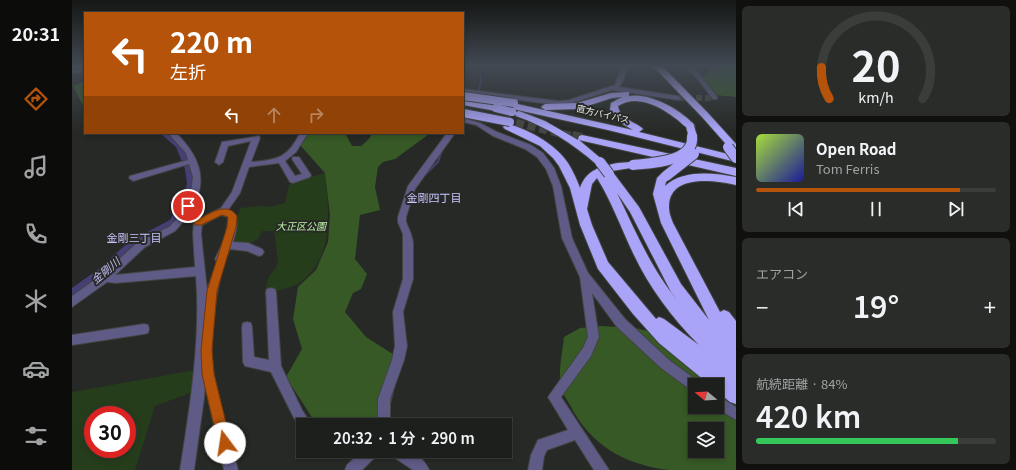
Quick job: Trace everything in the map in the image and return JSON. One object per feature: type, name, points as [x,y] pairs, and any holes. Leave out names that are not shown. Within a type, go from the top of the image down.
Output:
[{"type":"highway","points":[[677,87],[735,151]]},
{"type":"highway","points":[[681,87],[735,151]]},
{"type":"highway","name":"直方バイパス","points":[[464,94],[512,116]]},
{"type":"highway","points":[[464,116],[512,116],[553,107],[578,106],[611,96],[626,94],[656,99],[673,106],[688,116],[700,135],[698,150],[666,176],[658,188],[658,194],[664,213],[716,319],[736,346]]},
{"type":"highway","points":[[586,225],[583,206],[584,191],[594,173],[610,168],[668,161],[680,157],[688,151],[693,143],[694,134],[693,126],[669,108],[650,101],[633,98],[618,101],[614,105],[617,116],[627,124],[638,129],[735,151]]},
{"type":"highway","points":[[464,101],[512,116],[542,128],[562,139],[596,164],[635,210],[676,288],[696,316],[719,341],[736,355]]},
{"type":"highway","points":[[464,107],[512,116],[528,136],[543,144],[557,156],[564,165],[575,188],[586,225],[604,265],[638,309],[664,338],[736,396]]},
{"type":"highway","name":"直方バイパス","points":[[464,112],[609,126],[735,151]]},
{"type":"highway","points":[[582,138],[736,172]]},
{"type":"highway","points":[[605,176],[643,262],[663,295],[686,323],[715,352],[736,367]]},
{"type":"highway","points":[[664,213],[662,202],[668,190],[685,179],[700,177],[736,181]]},
{"type":"highway","points":[[690,268],[717,308],[736,332]]},
{"type":"highway","points":[[626,293],[658,323],[699,354],[736,379]]},
{"type":"street","points":[[706,87],[715,98],[711,98]]},
{"type":"street","points":[[464,94],[514,96],[558,103],[570,102],[612,88],[678,98]]},
{"type":"street","points":[[491,132],[501,96]]},
{"type":"street","points":[[464,120],[478,124],[491,132],[528,147],[540,155],[550,168],[557,186],[566,238],[584,276],[621,323],[665,364],[688,381]]},
{"type":"street","points":[[173,134],[190,153],[197,177],[195,192],[183,218],[176,226]]},
{"type":"street","points":[[246,165],[282,162],[289,156],[303,134]]},
{"type":"street","points":[[384,418],[384,399],[398,360],[401,346],[398,312],[408,280],[408,242],[402,217],[411,188],[450,134]]},
{"type":"street","points":[[220,162],[225,144],[265,136]]},
{"type":"street","points":[[72,302],[106,277],[134,250],[152,236],[176,226],[188,219],[198,221],[221,212],[236,193],[256,138]]},
{"type":"street","points":[[282,162],[293,180],[307,175],[296,159]]},
{"type":"street","points":[[133,178],[192,161]]},
{"type":"street","points":[[187,210],[198,221],[197,234],[203,299],[198,398],[187,470]]},
{"type":"street","points":[[221,212],[230,214],[232,216],[233,224],[212,291],[206,361],[232,470]]},
{"type":"street","points":[[225,250],[248,247],[259,252]]},
{"type":"street","points":[[203,299],[217,264],[225,250]]},
{"type":"street","points":[[106,277],[116,279],[200,271]]},
{"type":"street","points":[[584,276],[594,337],[587,352],[554,397],[602,470]]},
{"type":"street","points":[[271,292],[275,367],[301,418]]},
{"type":"street","points":[[247,327],[249,362],[275,367]]},
{"type":"street","points":[[72,340],[144,329]]},
{"type":"street","points":[[724,406],[736,414]]},
{"type":"street","points":[[535,470],[538,455],[543,445],[578,433]]},
{"type":"street","points":[[352,470],[363,458]]},
{"type":"street","points":[[408,458],[417,464],[422,470]]},
{"type":"green space","points":[[73,87],[84,87],[84,107]]},
{"type":"green space","points":[[709,87],[736,87],[736,97],[716,95]]},
{"type":"green space","points":[[306,134],[346,134],[352,146],[361,146],[372,134],[429,134],[395,159],[383,162],[378,167],[375,187],[380,210],[360,215],[355,259],[367,274],[361,289],[353,293],[345,312],[366,337],[396,356],[381,418],[312,418],[286,377],[302,349],[293,319],[298,287],[316,270],[328,242],[330,215],[325,173],[300,145]]},
{"type":"green space","name":"大正区公園","points":[[325,173],[328,203],[327,233],[319,261],[311,273],[296,285],[264,294],[269,276],[276,268],[278,260],[274,231],[262,231],[258,239],[250,243],[230,243],[240,208],[262,206],[269,207],[285,203],[289,185],[299,180]]},
{"type":"green space","points":[[601,326],[636,328],[704,346],[736,359],[736,470],[669,470],[638,463],[610,451],[588,431],[578,419],[561,389],[560,370],[564,337],[580,328]]},
{"type":"green space","points":[[196,370],[195,391],[155,406],[135,470],[72,470],[72,392]]},
{"type":"waterway","points":[[478,91],[479,87]]},
{"type":"waterway","name":"金剛川","points":[[72,296],[101,275],[134,244],[174,223],[189,194],[192,184],[190,169],[180,145],[166,134]]},
{"type":"waterway","points":[[425,175],[438,162],[442,150]]},
{"type":"waterway","points":[[406,223],[411,235]]},
{"type":"waterway","points":[[390,403],[393,390]]},
{"type":"tunnel","points":[[678,98],[711,98]]},
{"type":"tunnel","points":[[516,123],[576,137]]},
{"type":"tunnel","points":[[572,136],[582,138]]},
{"type":"district","name":"金剛四丁目","points":[[434,197]]},
{"type":"district","name":"金剛三丁目","points":[[134,237]]},
{"type":"route","points":[[188,206],[187,210],[197,217],[198,223],[214,214],[221,212],[232,216],[233,224],[212,291],[206,350],[208,374],[225,443]]}]
